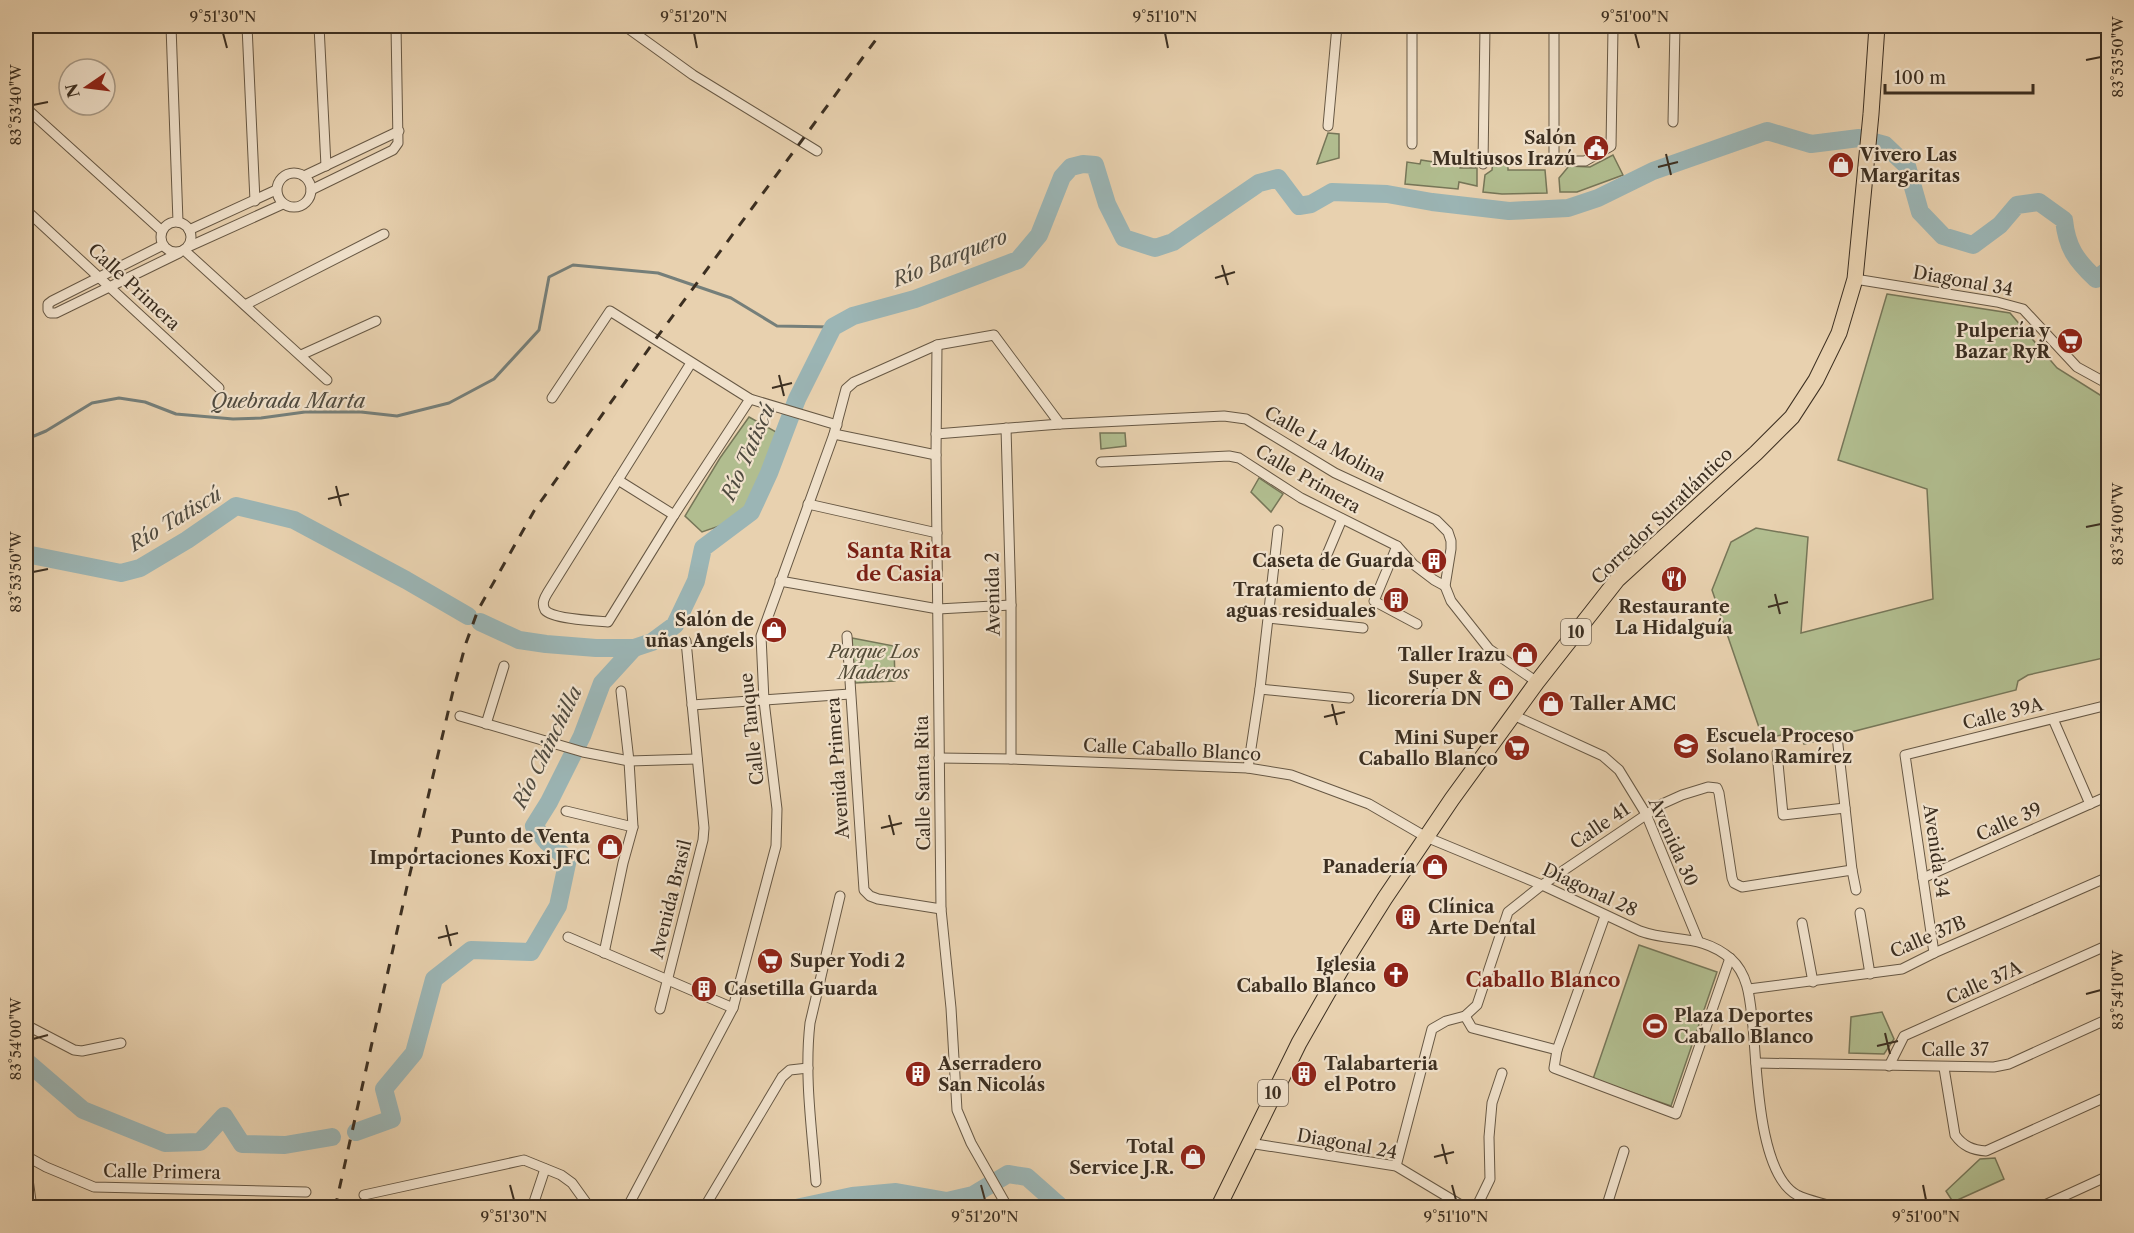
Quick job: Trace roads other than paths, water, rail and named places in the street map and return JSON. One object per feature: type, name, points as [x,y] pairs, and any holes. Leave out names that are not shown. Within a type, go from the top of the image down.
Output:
[{"type":"main road","name":"Corredor Suratlántico","points":[[1218,1208],[1299,1043],[1351,952],[1426,837],[1513,715],[1617,580],[1756,453],[1792,417],[1816,380],[1839,333],[1854,279],[1871,114],[1877,26]]},
{"type":"street","points":[[26,35],[28,26]]},
{"type":"street","points":[[171,26],[178,222]]},
{"type":"street","points":[[247,26],[255,201]]},
{"type":"street","points":[[319,26],[326,166]]},
{"type":"street","points":[[311,189],[393,150],[399,142],[396,26]]},
{"type":"street","points":[[625,26],[693,75],[817,151]]},
{"type":"street","points":[[1328,126],[1336,26]]},
{"type":"street","points":[[1412,26],[1412,144]]},
{"type":"street","points":[[1483,164],[1485,26]]},
{"type":"street","points":[[1554,26],[1554,160],[1585,161],[1611,146],[1613,29]]},
{"type":"street","points":[[1673,122],[1675,26]]},
{"type":"street","points":[[26,108],[162,231],[163,245],[170,251],[184,250],[327,380]]},
{"type":"street","points":[[304,176],[311,189],[308,200],[300,207],[288,207],[278,198],[276,190],[279,181],[286,175],[295,173],[304,176],[399,130]]},
{"type":"street","points":[[189,230],[276,190]]},
{"type":"street","points":[[163,245],[48,304],[52,311],[110,287],[284,204]]},
{"type":"street","name":"Calle Primera","points":[[26,210],[219,388]]},
{"type":"street","points":[[162,231],[169,224],[178,222],[184,224],[189,230],[191,240],[184,250]]},
{"type":"street","points":[[245,306],[384,234]]},
{"type":"street","name":"Diagonal 34","points":[[1854,279],[1997,302],[2023,309],[2077,367],[2109,384]]},
{"type":"street","points":[[558,395],[616,301]]},
{"type":"street","points":[[610,311],[750,399],[804,416],[835,430],[936,455]]},
{"type":"street","points":[[301,355],[376,321]]},
{"type":"street","name":"Calle Tanque","points":[[627,1208],[733,1008],[776,846],[777,809],[764,701],[761,636],[835,430],[846,389],[854,382],[937,345],[994,335],[1060,424]]},
{"type":"street","name":"Calle Santa Rita","points":[[937,345],[941,909],[957,1110],[971,1143],[1008,1208]]},
{"type":"street","points":[[691,363],[544,599],[544,609],[549,613],[608,622],[674,515],[750,399]]},
{"type":"street","name":"Calle La Molina","points":[[936,434],[1060,424],[1224,416],[1246,419],[1335,473],[1436,520],[1448,532],[1452,549],[1445,586]]},
{"type":"street","name":"Avenida 2","points":[[1006,428],[1011,605],[1011,759]]},
{"type":"street","name":"Calle Primera","points":[[1101,462],[1229,456],[1239,458],[1300,498],[1397,546],[1413,564],[1445,586]]},
{"type":"street","points":[[618,480],[674,515]]},
{"type":"street","points":[[808,504],[937,532]]},
{"type":"street","points":[[1323,564],[1342,519]]},
{"type":"street","points":[[1248,768],[1269,618],[1278,530]]},
{"type":"street","points":[[1397,546],[1374,601],[1417,624]]},
{"type":"street","points":[[780,581],[938,609],[1011,605]]},
{"type":"street","points":[[1445,586],[1451,601],[1482,642],[1537,682]]},
{"type":"street","points":[[1269,618],[1363,628]]},
{"type":"street","name":"Avenida Primera","points":[[847,636],[864,890],[870,896],[941,909]]},
{"type":"street","name":"Avenida Brasil","points":[[660,1009],[703,840],[704,828],[686,641]]},
{"type":"street","points":[[486,724],[504,666]]},
{"type":"street","points":[[1260,689],[1349,698]]},
{"type":"street","points":[[604,953],[633,826],[621,691]]},
{"type":"street","points":[[692,705],[850,694]]},
{"type":"street","name":"Calle 39A","points":[[1905,755],[2109,705]]},
{"type":"street","name":"Avenida 30","points":[[1513,715],[1604,756],[1619,770],[1646,814],[1698,940]]},
{"type":"street","points":[[459,716],[584,752],[629,761],[697,759]]},
{"type":"street","points":[[2053,719],[2090,804]]},
{"type":"street","points":[[1837,736],[1856,890]]},
{"type":"street","points":[[1778,753],[1783,815],[1845,808]]},
{"type":"street","name":"Avenida 34","points":[[1905,755],[1934,953]]},
{"type":"street","name":"Calle Caballo Blanco","points":[[939,758],[1248,768],[1291,775],[1350,796],[1370,804],[1426,837]]},
{"type":"street","name":"Calle 41","points":[[1464,1016],[1477,1005],[1508,912],[1542,885],[1646,814],[1682,795],[1712,787],[1717,788],[1734,883],[1742,887],[1852,870]]},
{"type":"street","name":"Calle 39","points":[[1923,878],[2109,796]]},
{"type":"street","points":[[566,812],[633,826]]},
{"type":"street","name":"Diagonal 28","points":[[1426,837],[1542,885],[1605,916],[1649,934],[1698,940],[1730,958],[1739,969],[1749,989]]},
{"type":"street","name":"Calle 37B","points":[[1749,989],[1902,969],[2109,877]]},
{"type":"street","points":[[816,1182],[808,1068],[810,1023],[840,896]]},
{"type":"street","points":[[1860,913],[1870,974]]},
{"type":"street","points":[[1605,916],[1557,1050],[1554,1068],[1676,1114],[1730,958]]},
{"type":"street","points":[[1802,923],[1813,982]]},
{"type":"street","points":[[568,938],[733,1008]]},
{"type":"street","name":"Calle 37A","points":[[1889,1066],[1904,1036],[2109,945]]},
{"type":"street","points":[[1749,989],[1762,1119],[1770,1160],[1780,1180],[1796,1194],[1837,1208]]},
{"type":"street","points":[[1396,1166],[1431,1029],[1446,1021],[1464,1016],[1472,1028],[1557,1050]]},
{"type":"street","name":"Calle 37","points":[[1756,1063],[1944,1068],[2001,1066],[2109,1019]]},
{"type":"street","points":[[26,1025],[74,1050],[82,1051],[121,1043]]},
{"type":"street","points":[[704,1208],[782,1077],[790,1070],[808,1068]]},
{"type":"street","points":[[1944,1068],[1954,1135],[1961,1144],[1974,1150],[1986,1151],[2109,1096]]},
{"type":"street","points":[[1476,1208],[1490,1179],[1489,1137],[1492,1103],[1503,1073]]},
{"type":"street","name":"Diagonal 24","points":[[1249,1143],[1396,1166],[1466,1208]]},
{"type":"street","points":[[1606,1208],[1624,1151]]},
{"type":"street","name":"Calle Primera","points":[[26,1156],[94,1187],[306,1192]]},
{"type":"street","points":[[364,1195],[524,1160],[561,1175],[572,1183],[590,1208]]},
{"type":"street","points":[[26,1165],[32,1208]]},
{"type":"street","points":[[532,1208],[545,1169]]},
{"type":"street","points":[[2038,1208],[2109,1176]]},
{"type":"waterway","name":"Río Barquero","points":[[480,622],[519,640],[596,648],[634,648],[652,642],[675,625],[696,581],[703,548],[751,512],[769,473],[797,399],[833,327],[853,316],[915,299],[1018,260],[1039,235],[1062,177],[1071,167],[1083,164],[1095,165],[1107,204],[1124,238],[1155,248],[1173,242],[1259,183],[1278,178],[1299,206],[1311,204],[1332,192],[1387,194],[1509,211],[1568,208],[1598,198],[1653,171],[1767,131],[1811,144],[1859,138],[1885,145],[1907,166],[1920,212],[1943,236],[1973,245],[2000,225],[2017,205],[2039,202],[2064,220],[2070,246],[2096,279],[2108,270]]},
{"type":"waterway","name":"Quebrada Marta","points":[[26,434],[34,436],[46,431],[92,403],[119,398],[145,402],[176,414],[233,419],[305,412],[361,412],[397,416],[449,403],[494,379],[539,330],[549,277],[573,265],[658,273],[731,298],[777,326],[833,327]]},
{"type":"waterway","name":"Río Tatiscú","points":[[26,554],[121,573],[140,568],[187,540],[236,506],[294,520],[468,616]]},
{"type":"waterway","name":"Río Chinchilla","points":[[356,1132],[392,1119],[384,1089],[414,1053],[434,979],[471,950],[531,952],[558,906],[568,859],[547,842],[534,826],[549,802],[582,736],[602,683],[634,648]]},
{"type":"waterway","name":"Río Chinchilla","points":[[26,1061],[83,1110],[165,1143],[200,1142],[224,1116],[242,1144],[285,1145],[332,1137]]},
{"type":"waterway","points":[[796,1208],[852,1196],[896,1192],[947,1201],[973,1195],[1008,1174],[1027,1177],[1062,1208]]},
{"type":"railway","points":[[335,1208],[453,691],[478,610],[534,511],[655,340],[886,26]]},
{"type":"place","name":"Salón Multiusos Irazú","points":[[1596,148]]},
{"type":"place","name":"Vivero Las Margaritas","points":[[1841,165]]},
{"type":"place","name":"Pulpería y Bazar RyR","points":[[2070,341]]},
{"type":"place","name":"Caseta de Guarda","points":[[1434,561]]},
{"type":"place","name":"Restaurante La Hidalguía","points":[[1674,579]]},
{"type":"place","name":"Tratamiento de aguas residuales","points":[[1396,600]]},
{"type":"place","name":"Salón de uñas Angels","points":[[774,630]]},
{"type":"place","name":"Taller Irazu","points":[[1525,655]]},
{"type":"place","name":"Super & licorería DN","points":[[1501,688]]},
{"type":"place","name":"Taller AMC","points":[[1551,704]]},
{"type":"place","name":"Escuela Proceso Solano Ramírez","points":[[1686,746]]},
{"type":"place","name":"Mini Super Caballo Blanco","points":[[1517,748]]},
{"type":"place","name":"Punto de Venta Importaciones Koxi JFC","points":[[610,847]]},
{"type":"place","name":"Panadería","points":[[1435,867]]},
{"type":"place","name":"Clínica Arte Dental","points":[[1408,917]]},
{"type":"place","name":"Super Yodi 2","points":[[770,961]]},
{"type":"place","name":"Iglesia Caballo Blanco","points":[[1396,975]]},
{"type":"place","name":"Casetilla Guarda","points":[[704,989]]},
{"type":"place","name":"Plaza Deportes Caballo Blanco","points":[[1655,1026]]},
{"type":"place","name":"Aserradero San Nicolás","points":[[918,1074]]},
{"type":"place","name":"Talabarteria el Potro","points":[[1304,1074]]},
{"type":"place","name":"Total Service J.R.","points":[[1193,1157]]},
{"type":"district","name":"Santa Rita de Casia","points":[[899,562]]},
{"type":"district","name":"Caballo Blanco","points":[[1543,980]]},
{"type":"park label","name":"Parque Los Maderos","points":[[874,662]]}]
